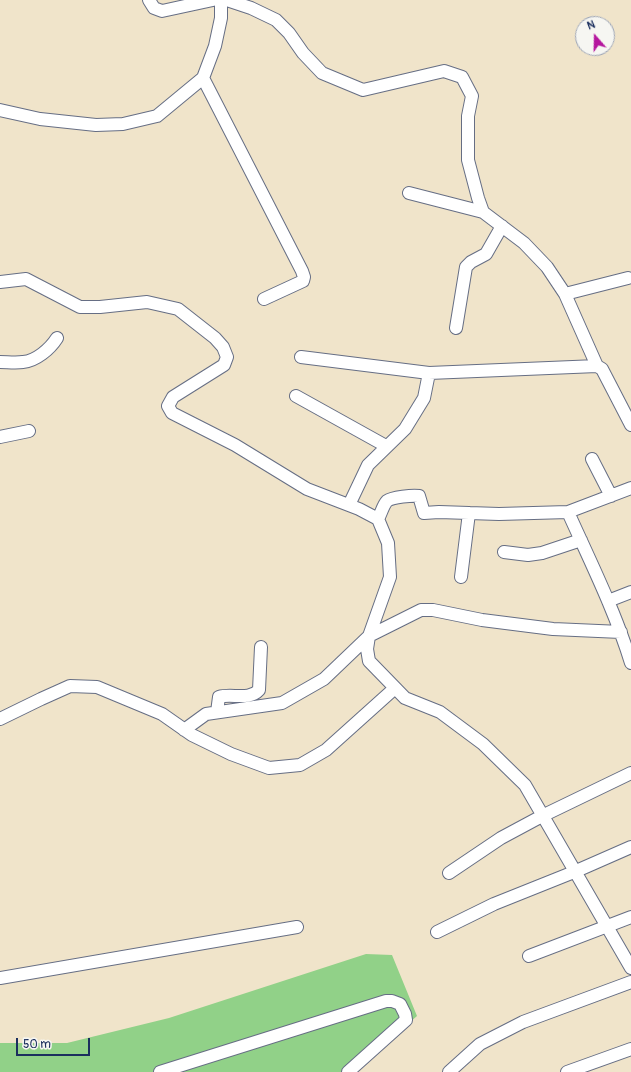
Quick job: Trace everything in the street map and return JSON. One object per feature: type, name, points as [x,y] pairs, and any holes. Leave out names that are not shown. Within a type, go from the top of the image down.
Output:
[{"type":"street","points":[[149,0],[154,8],[162,11],[213,0]]},
{"type":"street","points":[[0,110],[40,119],[96,125],[123,124],[157,116],[203,78],[215,46],[221,18],[221,0]]},
{"type":"street","points":[[227,0],[251,8],[276,20],[289,33],[303,53],[322,73],[363,90],[444,70],[462,77],[472,96],[468,116],[468,160],[483,212]]},
{"type":"street","points":[[203,78],[304,277],[303,281],[264,299]]},
{"type":"street","points":[[409,193],[483,212],[524,243],[547,267],[565,294],[597,366]]},
{"type":"street","points":[[456,328],[466,267],[471,262],[486,254],[502,226]]},
{"type":"street","points":[[565,294],[628,278]]},
{"type":"street","points":[[0,282],[26,279],[80,307],[100,307],[147,302],[178,309],[215,338],[223,347],[227,357],[224,366],[173,397],[168,406],[172,413],[235,445],[307,489],[349,505],[378,519],[388,543],[390,577],[369,636],[366,649],[369,661],[405,698],[440,712],[483,744],[525,785],[574,872],[631,968]]},
{"type":"street","points":[[0,362],[24,362],[41,355],[52,346],[57,338]]},
{"type":"street","points":[[301,358],[429,373],[597,366],[602,369],[631,425]]},
{"type":"street","points":[[349,505],[368,465],[386,446],[405,430],[424,398],[429,373]]},
{"type":"street","points":[[296,396],[386,446]]},
{"type":"street","points":[[0,436],[29,431]]},
{"type":"street","points":[[592,459],[611,496]]},
{"type":"street","points":[[378,519],[387,501],[415,495],[420,496],[424,512],[499,514],[568,512],[631,488]]},
{"type":"street","points":[[568,512],[621,632],[631,663]]},
{"type":"street","points":[[461,577],[469,513]]},
{"type":"street","points":[[504,552],[528,555],[542,553],[581,540]]},
{"type":"street","points":[[608,601],[631,592]]},
{"type":"street","points":[[184,730],[206,714],[282,703],[324,679],[369,636],[421,610],[433,610],[482,620],[553,629],[621,632]]},
{"type":"street","points":[[217,712],[219,697],[224,695],[250,696],[259,690],[261,647]]},
{"type":"street","points":[[0,719],[41,698],[70,686],[97,687],[162,714],[192,736],[230,754],[269,768],[300,765],[326,750],[395,688]]},
{"type":"street","points":[[449,873],[501,838],[542,816],[631,773]]},
{"type":"street","points":[[437,932],[494,904],[631,847]]},
{"type":"street","points":[[529,956],[631,917]]},
{"type":"street","points":[[0,978],[297,927]]},
{"type":"street","points":[[448,1072],[480,1044],[523,1022],[631,982]]},
{"type":"street","points":[[160,1072],[386,1001],[392,1001],[400,1004],[406,1014],[406,1020],[348,1072]]},
{"type":"street","points":[[567,1072],[631,1049]]},
{"type":"green space","points":[[366,954],[392,955],[417,1016],[353,1072],[0,1072],[0,1043],[67,1043],[169,1018]]}]
